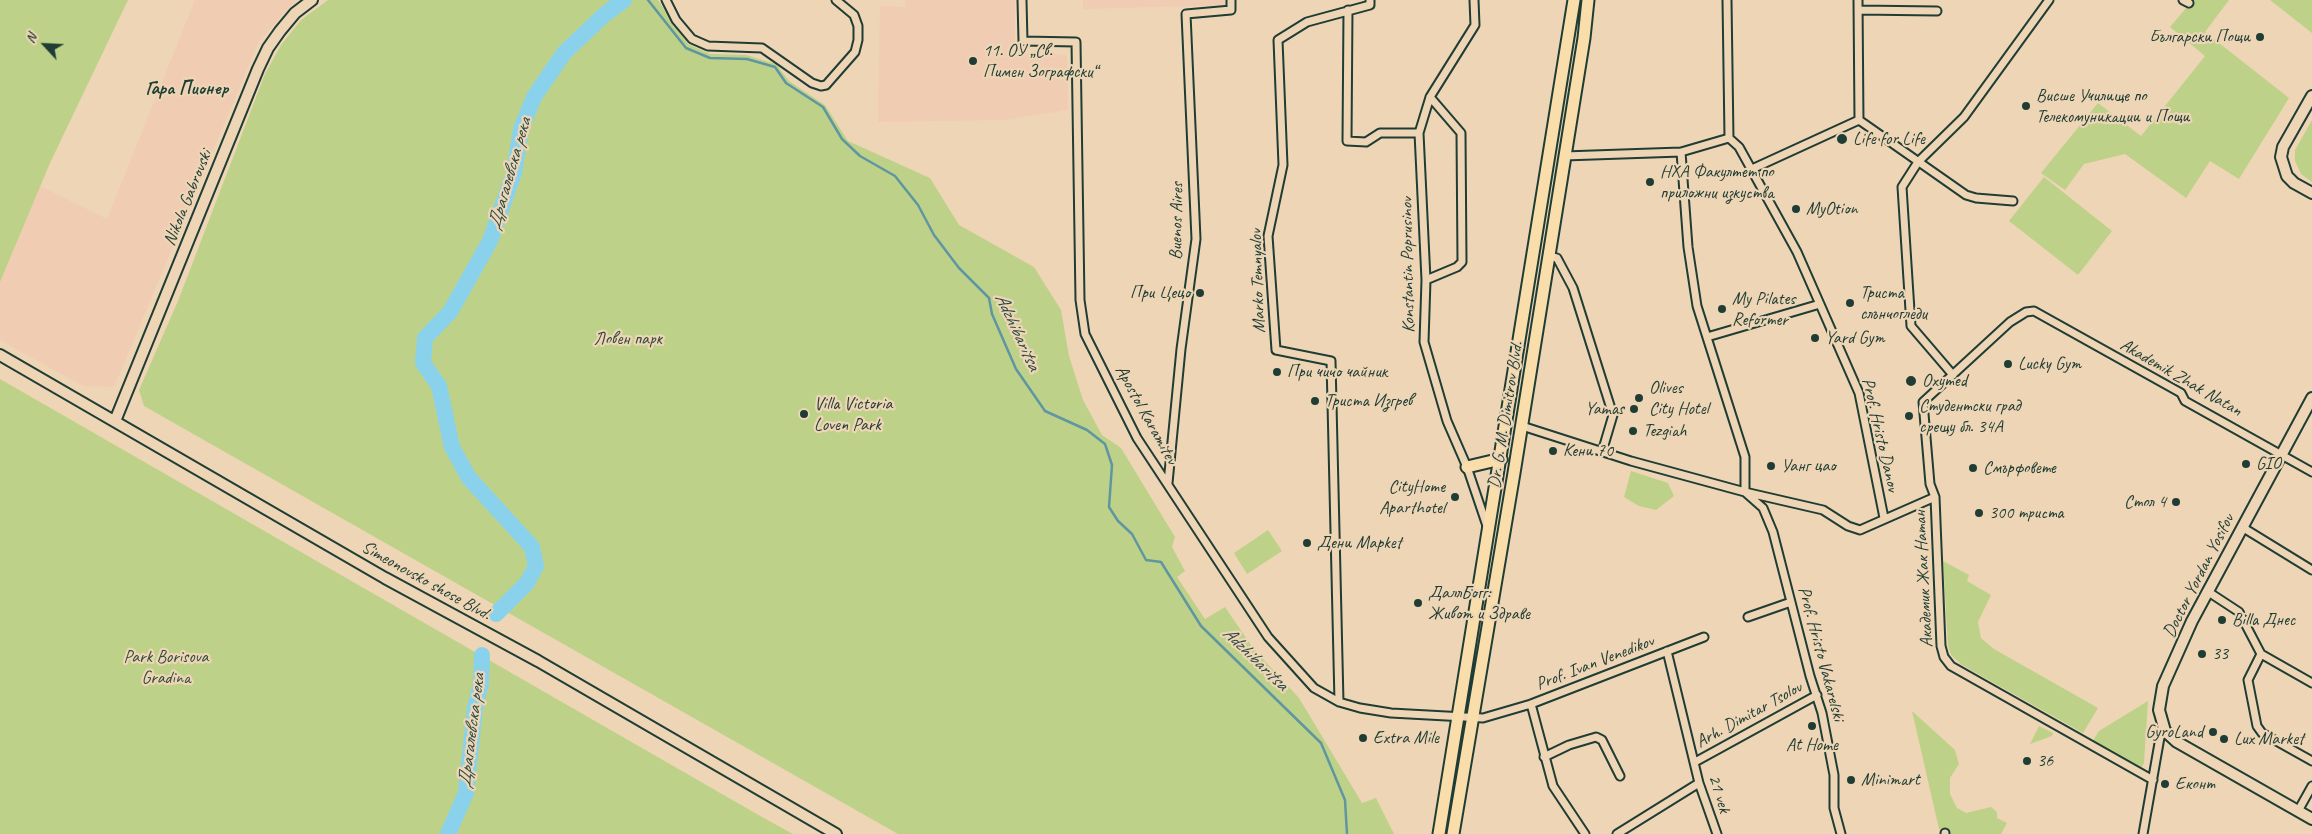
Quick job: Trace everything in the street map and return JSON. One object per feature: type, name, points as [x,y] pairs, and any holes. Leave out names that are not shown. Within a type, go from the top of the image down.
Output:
[{"type":"main road","name":"Dr. G. M. Dimitrov Blvd.","points":[[1439,834],[1460,717],[1574,0]]},
{"type":"main road","name":"Dr. G. M. Dimitrov Blvd.","points":[[1453,834],[1522,426],[1588,0]]},
{"type":"main road","points":[[1467,467],[1501,459]]},
{"type":"street","name":"Nikola Gabrovski","points":[[115,421],[258,69],[268,48],[280,31],[295,13],[312,0]]},
{"type":"street","points":[[666,0],[676,20],[692,39],[708,46],[762,48],[812,83],[821,86],[826,85],[855,52],[858,40],[858,26],[854,15],[836,0]]},
{"type":"street","name":"Apostol Karamitev","points":[[1022,0],[1023,41],[1076,42],[1080,300],[1085,334],[1137,438],[1268,637],[1314,688],[1339,702],[1360,708],[1391,713],[1473,718]]},
{"type":"street","name":"Buenos Aires","points":[[1168,484],[1180,359],[1196,239],[1186,14],[1231,10],[1231,0]]},
{"type":"street","name":"Marko Temnyalov","points":[[1339,702],[1331,361],[1276,350],[1268,236],[1283,165],[1278,40],[1307,22],[1370,4],[1370,0]]},
{"type":"street","name":"Konstantin Poprusinov","points":[[1474,0],[1475,25],[1430,98],[1419,133],[1426,280],[1424,342],[1448,421],[1467,467],[1489,533]]},
{"type":"street","points":[[1564,156],[1681,152],[1729,138],[1727,0]]},
{"type":"street","points":[[1858,0],[1859,120]]},
{"type":"street","points":[[1953,375],[1911,326],[1902,187],[1918,162],[1964,117],[2049,0]]},
{"type":"street","points":[[1348,10],[1348,141],[1366,142],[1380,133],[1419,133]]},
{"type":"street","points":[[1858,10],[1937,10]]},
{"type":"street","points":[[2312,96],[2283,147],[2281,157],[2287,176],[2294,183],[2312,193]]},
{"type":"street","points":[[1426,280],[1457,267],[1462,262],[1461,133],[1430,98]]},
{"type":"street","points":[[1859,120],[1966,195],[1976,198],[2013,201]]},
{"type":"street","points":[[1752,169],[1859,120]]},
{"type":"street","name":"Prof. Hristo Danov","points":[[1729,138],[1739,147],[1797,252],[1859,392],[1884,518]]},
{"type":"street","points":[[1681,152],[1688,247],[1697,306],[1745,457],[1745,492]]},
{"type":"street","points":[[1548,256],[1557,258],[1573,288],[1614,415],[1602,452]]},
{"type":"street","points":[[1707,337],[1820,304]]},
{"type":"street","name":"Akademik Zhak Natan","points":[[1953,375],[2010,322],[2026,312],[2034,311],[2181,393],[2184,400],[2312,472]]},
{"type":"street","name":"Simeonovsko shose Blvd.","points":[[0,355],[376,573],[538,661],[836,834]]},
{"type":"street","name":"Академик Жак Натан","points":[[1953,375],[1923,402],[1930,484],[1935,497],[1941,646],[1944,658],[1951,666],[1968,676],[2153,780]]},
{"type":"street","name":"Doctor Yordan Yosifov","points":[[2143,834],[2162,726],[2159,710],[2163,686],[2207,591],[2312,398]]},
{"type":"street","name":"Prof. Hristo Vakarelski","points":[[1522,426],[1602,452],[1745,492],[1823,510],[1848,526],[1860,530],[1935,497]]},
{"type":"street","name":"Prof. Hristo Vakarelski","points":[[1745,492],[1763,508],[1773,532],[1810,676],[1817,695],[1834,775],[1834,808],[1841,834]]},
{"type":"street","points":[[2242,528],[2312,570]]},
{"type":"street","points":[[2207,591],[2239,612],[2261,654],[2312,683]]},
{"type":"street","points":[[1748,617],[1791,602]]},
{"type":"street","name":"Prof. Ivan Venedikov","points":[[1473,718],[1496,714],[1531,704],[1704,637]]},
{"type":"street","name":"21 vek","points":[[1667,651],[1699,783],[1717,834]]},
{"type":"street","points":[[2261,654],[2248,680],[2257,726],[2262,733],[2312,761]]},
{"type":"street","name":"Arh. Dimitar Tsolov","points":[[1695,762],[1817,695]]},
{"type":"street","points":[[1531,704],[1553,786],[1585,834]]},
{"type":"street","points":[[2162,726],[2168,735],[2177,742],[2312,819]]},
{"type":"street","points":[[1544,757],[1569,744],[1596,737],[1602,740],[1620,776]]},
{"type":"street","points":[[1618,834],[1699,783]]},
{"type":"street","points":[[2298,812],[2312,786]]},
{"type":"shaded area","points":[[195,0],[296,0],[259,41],[114,387],[83,386],[0,340],[0,282],[40,186],[107,219]]},
{"type":"shaded area","name":"11. ОУ „Св. Пимен Зографски“","points":[[905,0],[1015,0],[1015,53],[1067,55],[1068,110],[1005,120],[878,122],[880,6],[905,7]]},
{"type":"shaded area","points":[[1083,0],[1228,0],[1228,5],[1083,9]]},
{"type":"green space","points":[[0,0],[128,0],[50,163],[0,282]]},
{"type":"green space","name":"Ловен парк","points":[[328,0],[658,0],[688,44],[710,54],[746,55],[776,64],[789,81],[825,105],[848,141],[930,178],[959,225],[1034,267],[1061,310],[1069,356],[1083,400],[1102,435],[1121,448],[1175,537],[1172,547],[1185,571],[1177,577],[1205,619],[1225,607],[1253,648],[1299,698],[1362,803],[1376,798],[1394,834],[898,834],[144,406],[139,390],[178,301],[265,74],[281,45],[301,20]]},
{"type":"green space","points":[[2193,0],[2229,0],[2205,32],[2289,98],[2239,179],[2210,161],[2186,198],[2125,154],[2084,164],[2065,190],[2041,173],[2098,103],[2141,136],[2205,56],[2170,27]]},
{"type":"green space","points":[[2270,0],[2312,0],[2312,33]]},
{"type":"green space","points":[[2312,120],[2312,182],[2301,174],[2295,161],[2295,150]]},
{"type":"green space","points":[[2044,177],[2112,231],[2078,275],[2009,221]]},
{"type":"green space","name":"Park Borisova Gradina","points":[[0,379],[762,817],[793,834],[0,834]]},
{"type":"green space","points":[[1631,471],[1668,483],[1674,496],[1656,510],[1639,506],[1624,497]]},
{"type":"green space","points":[[1268,530],[1282,551],[1247,574],[1234,553]]},
{"type":"green space","points":[[1943,561],[1969,575],[1967,581],[1991,595],[1978,622],[1981,638],[1994,649],[2098,708],[2083,733],[1962,665],[1951,655],[1948,646]]},
{"type":"green space","points":[[2148,701],[2144,763],[2141,768],[2136,768],[2092,742],[2099,731]]},
{"type":"green space","points":[[1912,711],[1955,750],[1959,764],[1950,778],[1950,794],[1957,808],[1966,813],[1991,807],[1997,812],[1997,818],[2007,823],[2001,834],[1948,834],[1946,828],[1939,829]]},
{"type":"green space","points":[[2039,726],[2053,733],[2052,736],[2030,744]]},
{"type":"waterway","name":"Драгалевска река","points":[[496,614],[527,583],[536,566],[532,547],[469,478],[452,447],[439,386],[423,363],[425,338],[450,312],[490,241],[514,173],[521,129],[534,97],[564,53],[604,15],[624,0]]},
{"type":"waterway","name":"Adzhibaritsa","points":[[648,0],[686,48],[710,58],[747,59],[775,67],[786,83],[823,107],[842,139],[860,156],[895,176],[918,205],[934,235],[959,268],[989,298],[992,314],[1016,369],[1045,411],[1087,430],[1105,444],[1112,465],[1109,507],[1118,521],[1132,534],[1146,560],[1161,562],[1201,626],[1321,743],[1345,800],[1347,834]]},
{"type":"waterway","name":"Драгалевска река","points":[[448,834],[466,793],[475,708],[481,683],[482,655]]},
{"type":"place","name":"Български Пощи","points":[[2260,37]]},
{"type":"place","name":"11. ОУ „Св. Пимен Зографски“","points":[[973,61]]},
{"type":"place","name":"Висше Училище по Телекомуникации и Пощи","points":[[2026,106]]},
{"type":"place","name":"Life for Life","points":[[1842,139]]},
{"type":"place","name":"НХА Факултет по приложни изкуства","points":[[1650,182]]},
{"type":"place","name":"MyOtion","points":[[1796,209]]},
{"type":"place","name":"При Цецо","points":[[1200,293]]},
{"type":"place","name":"Триста слънчогледи","points":[[1850,303]]},
{"type":"place","name":"My Pilates Reformer","points":[[1722,309]]},
{"type":"place","name":"Yard Gym","points":[[1815,338]]},
{"type":"place","name":"Lucky Gym","points":[[2008,364]]},
{"type":"place","name":"При чичо чайник","points":[[1277,372]]},
{"type":"place","name":"Oxymed","points":[[1911,381]]},
{"type":"place","name":"Olives City Hotel","points":[[1639,398]]},
{"type":"place","name":"Триста Изгрев","points":[[1315,401]]},
{"type":"place","name":"Yamas","points":[[1634,409]]},
{"type":"place","name":"Villa Victoria Loven Park","points":[[804,414]]},
{"type":"place","name":"Студентски град срещу бл. 34А","points":[[1909,416]]},
{"type":"place","name":"Tezgiah","points":[[1633,431]]},
{"type":"place","name":"Кени 70","points":[[1553,451]]},
{"type":"place","name":"GIO","points":[[2246,464]]},
{"type":"place","name":"Уанг цао","points":[[1771,466]]},
{"type":"place","name":"Смърфовете","points":[[1973,468]]},
{"type":"place","name":"CityHome Aparthotel","points":[[1455,497]]},
{"type":"place","name":"Стол 4","points":[[2176,502]]},
{"type":"place","name":"300 триста","points":[[1979,513]]},
{"type":"place","name":"Дени Mapket","points":[[1307,543]]},
{"type":"place","name":"ДаллБогг: Живот и Здраве","points":[[1418,603]]},
{"type":"place","name":"Billa Днес","points":[[2222,620]]},
{"type":"place","name":"33","points":[[2202,654]]},
{"type":"place","name":"At Home","points":[[1812,726]]},
{"type":"place","name":"GyroLand","points":[[2213,732]]},
{"type":"place","name":"Extra Mile","points":[[1363,738]]},
{"type":"place","name":"Lux Market","points":[[2224,739]]},
{"type":"place","name":"36","points":[[2027,761]]},
{"type":"place","name":"Minimart","points":[[1851,780]]},
{"type":"place","name":"Еконт","points":[[2165,784]]},
{"type":"district","name":"Гара Пионер","points":[[187,89]]}]
